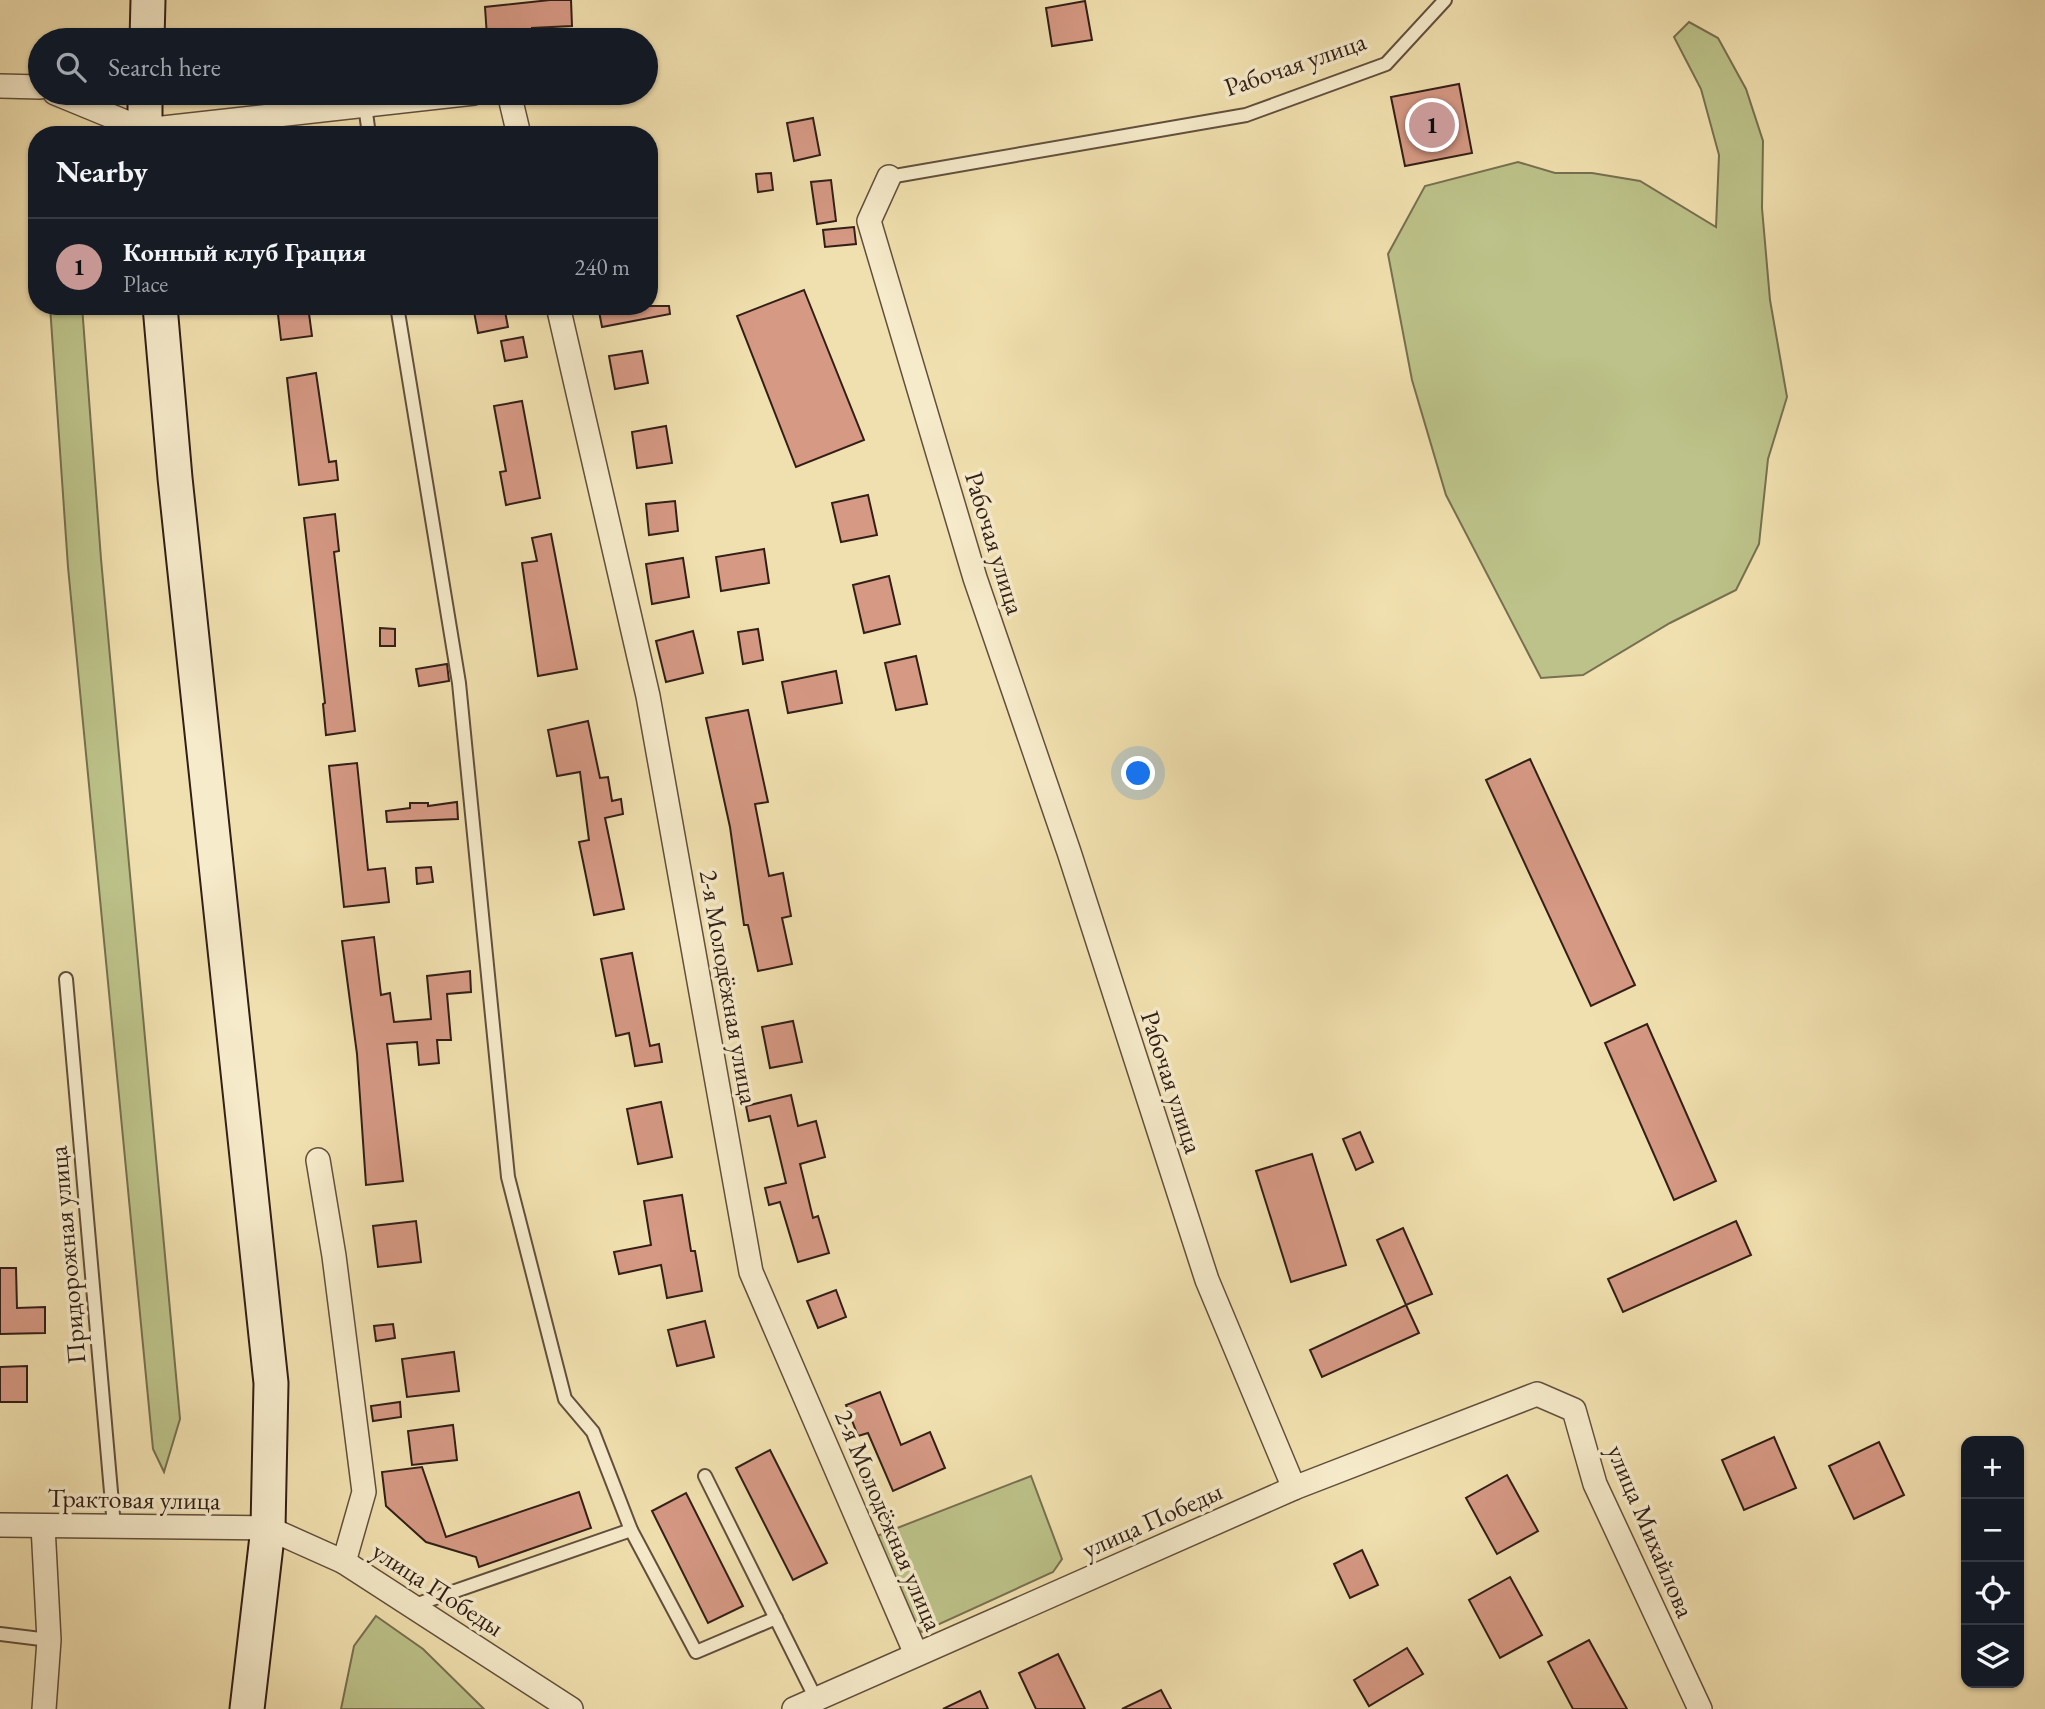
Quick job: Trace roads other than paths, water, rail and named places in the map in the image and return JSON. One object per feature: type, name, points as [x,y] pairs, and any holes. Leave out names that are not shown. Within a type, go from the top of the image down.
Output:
[{"type":"main road","points":[[147,28],[148,0]]},
{"type":"main road","points":[[145,105],[145,126]]},
{"type":"main road","points":[[161,315],[176,491],[271,1383],[268,1528],[247,1709]]},
{"type":"street","points":[[0,86],[28,87]]},
{"type":"street","points":[[83,105],[131,126]]},
{"type":"street","points":[[194,126],[365,105]]},
{"type":"street","points":[[512,105],[517,126]]},
{"type":"street","name":"Рабочая улица","points":[[889,177],[869,221],[975,578],[1069,852],[1206,1280],[1294,1488]]},
{"type":"street","name":"2-я Молодёжная улица","points":[[560,315],[648,696],[751,1272],[916,1654]]},
{"type":"street","points":[[318,1160],[334,1256],[364,1492],[345,1562]]},
{"type":"street","name":"улица Победы","points":[[794,1709],[819,1704],[916,1654],[1294,1488],[1537,1394]]},
{"type":"street","name":"улица Михайлова","points":[[1537,1394],[1574,1410],[1595,1485],[1700,1709]]},
{"type":"street","name":"Трактовая улица","points":[[0,1525],[268,1528]]},
{"type":"street","points":[[43,1526],[49,1640],[44,1709]]},
{"type":"street","name":"улица Победы","points":[[268,1528],[345,1562],[571,1709]]},
{"type":"lane","name":"Рабочая улица","points":[[889,177],[1245,115],[1386,64],[1445,0]]},
{"type":"lane","points":[[365,105],[368,126]]},
{"type":"lane","points":[[398,315],[459,683],[508,1177],[565,1399],[593,1432],[631,1530],[696,1652],[776,1618]]},
{"type":"lane","name":"Придорожная улица","points":[[65,979],[114,1526]]},
{"type":"lane","points":[[705,1476],[819,1704]]},
{"type":"lane","points":[[412,1606],[631,1530]]},
{"type":"lane","points":[[0,1634],[49,1640]]},
{"type":"place","name":"Конный клуб Грация","points":[[1432,125]]}]
